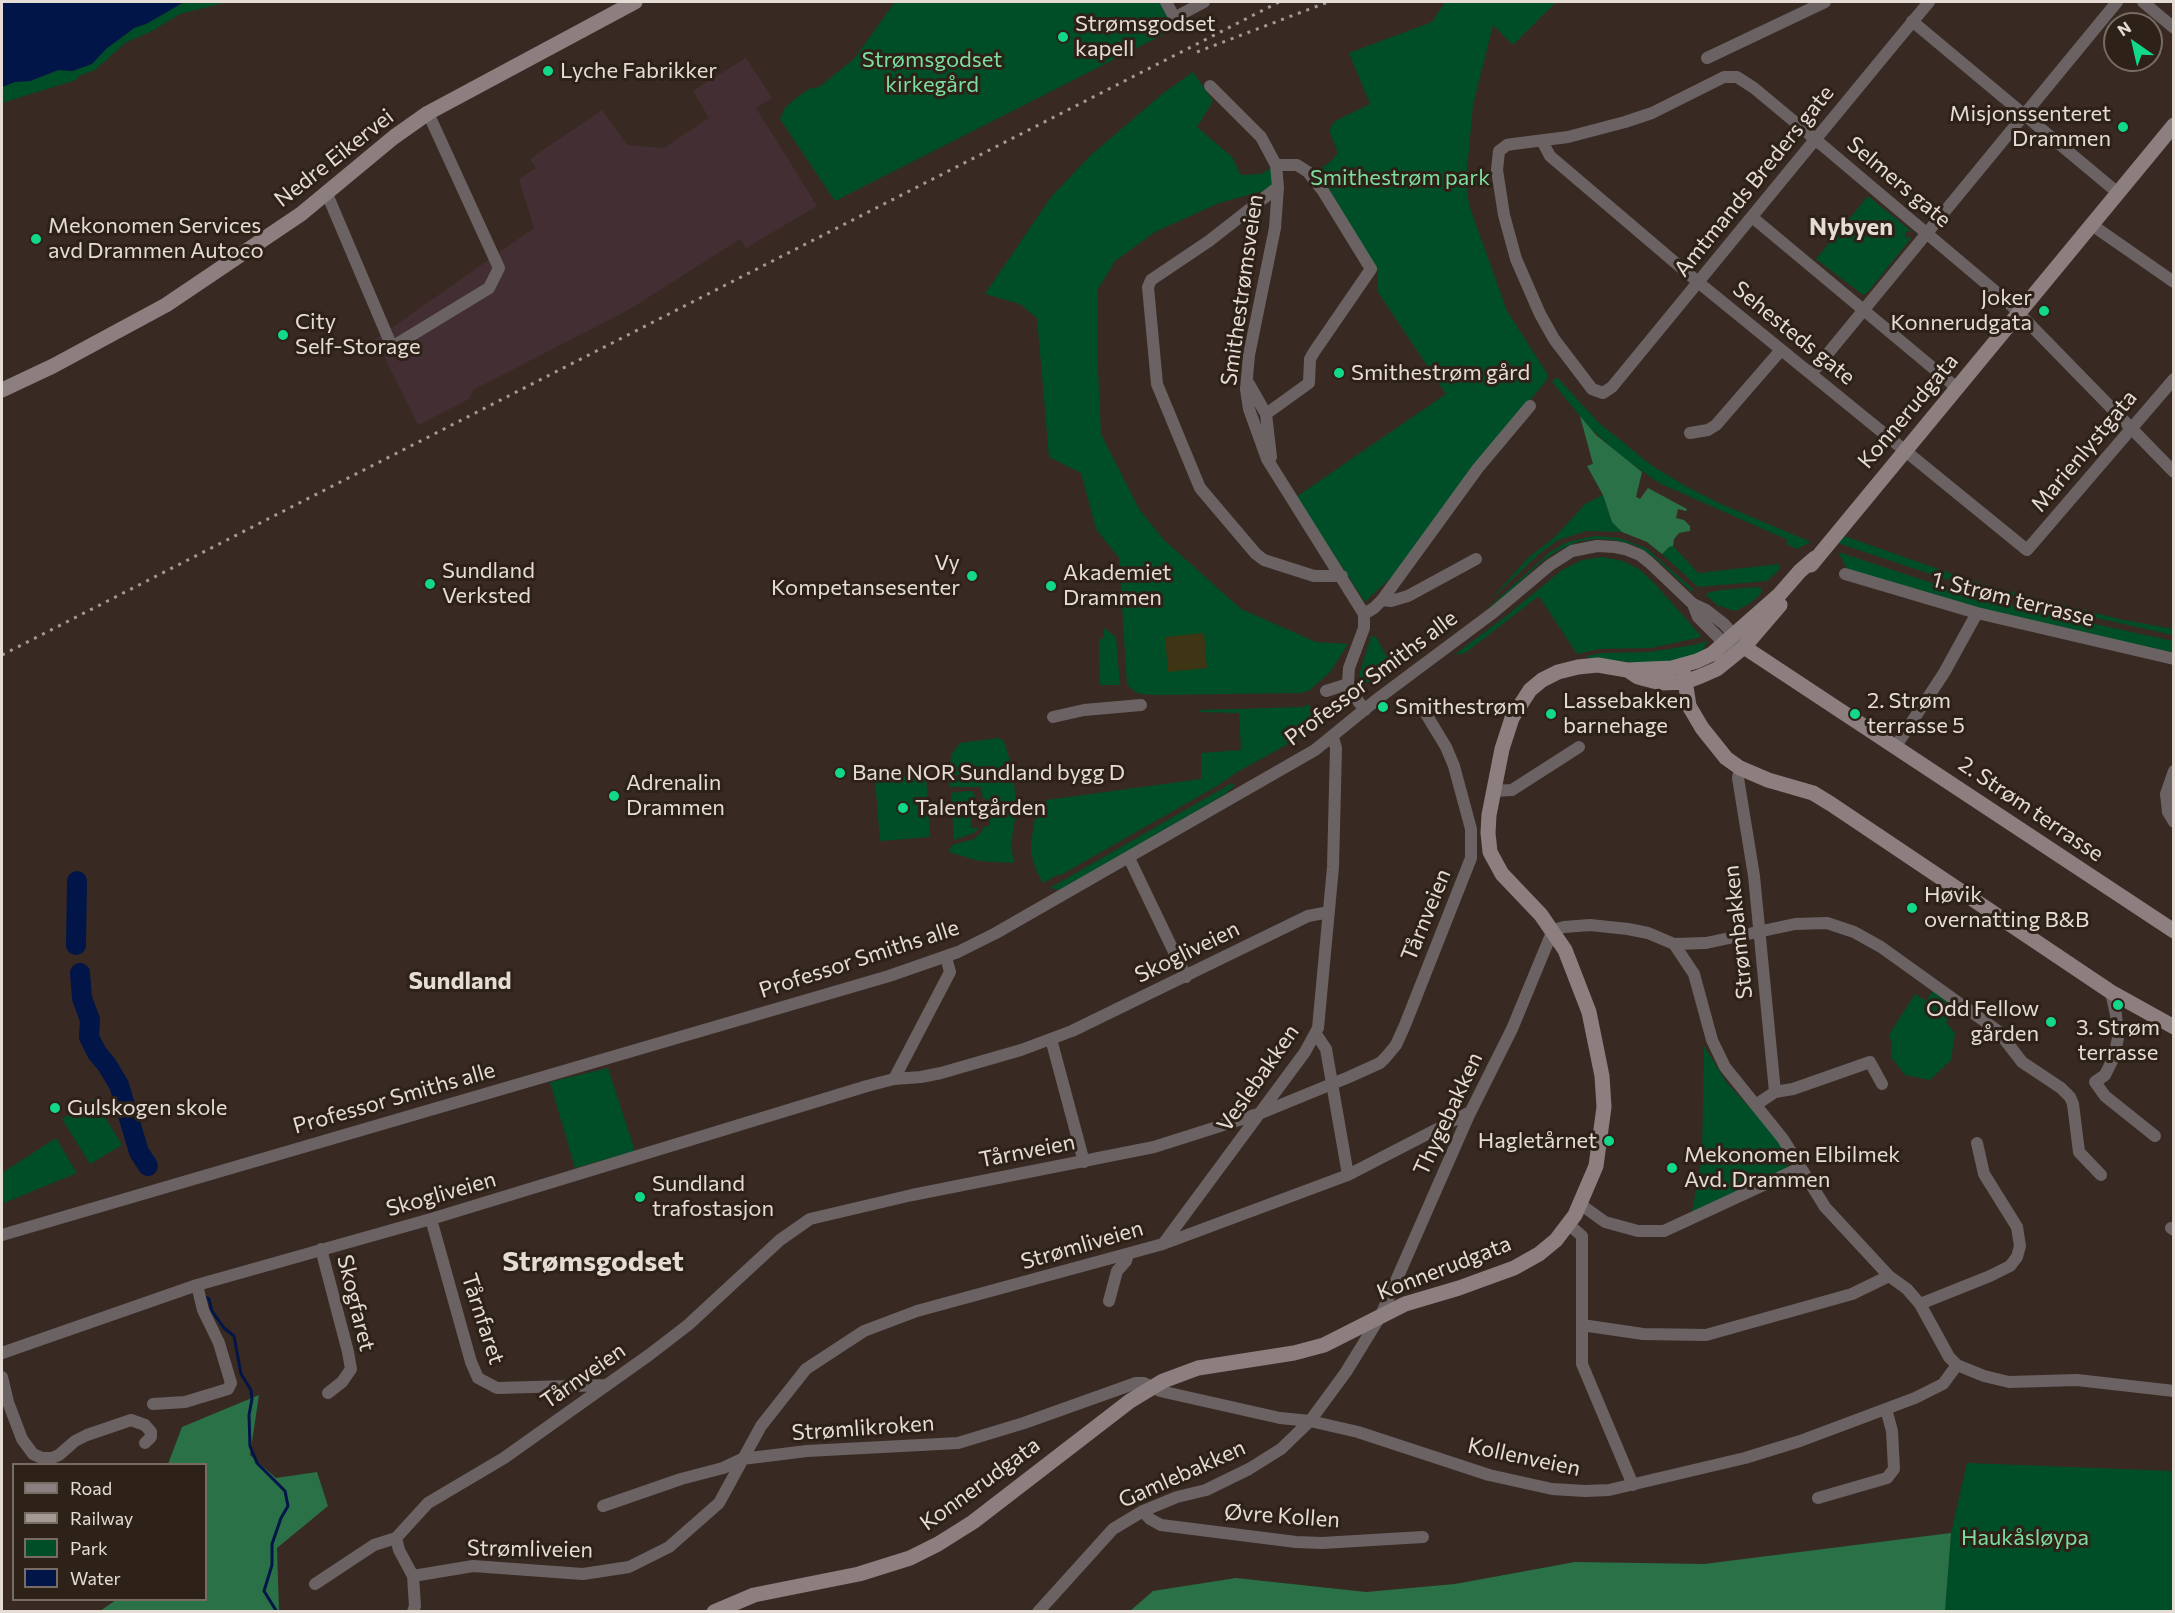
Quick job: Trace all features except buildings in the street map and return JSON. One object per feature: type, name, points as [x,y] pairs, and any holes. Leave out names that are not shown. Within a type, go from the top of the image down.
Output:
[{"type":"main road","name":"Nedre Eikervei","points":[[2,390],[166,305],[230,264],[327,194],[394,137],[428,113],[635,2]]},
{"type":"main road","name":"Konnerudgata","points":[[714,1611],[754,1594],[859,1574],[896,1564],[923,1552],[973,1522],[1121,1407],[1152,1386],[1198,1368],[1294,1353],[1324,1345],[1382,1306],[1405,1304],[1514,1268],[1539,1254],[1556,1240],[1580,1204],[1596,1166],[1604,1107],[1602,1076],[1589,1012],[1570,960],[1553,930],[1502,874],[1494,860],[1488,833],[1493,791],[1512,718],[1522,699],[1536,685],[1558,672],[1578,667],[1598,665],[1627,670],[1684,674],[1717,669],[1734,642],[1798,582],[1815,558],[2174,125]]},
{"type":"main road","name":"2. Strøm terrasse","points":[[1734,642],[2174,930]]},
{"type":"main road","points":[[1684,674],[1689,706],[1702,728],[1726,758],[1740,768],[1768,780],[1813,794],[1831,804],[2111,992],[2174,1027]]},
{"type":"street","points":[[1166,2],[1177,22],[1204,2]]},
{"type":"street","points":[[1707,58],[1825,2]]},
{"type":"street","name":"Amtmands Breders gate","points":[[1542,141],[1507,146],[1499,151],[1497,157],[1500,194],[1510,237],[1525,282],[1554,339],[1592,389],[1596,393],[1603,393],[1612,387],[1929,2]]},
{"type":"street","points":[[1811,374],[2117,2]]},
{"type":"street","points":[[2143,2],[2174,28]]},
{"type":"street","points":[[1912,21],[2118,193]]},
{"type":"street","name":"Selmers gate","points":[[1542,141],[1588,133],[1652,113],[1724,77],[1731,76],[1743,80],[2019,312],[2174,472]]},
{"type":"street","points":[[1210,86],[1261,136],[1276,165]]},
{"type":"street","points":[[327,194],[392,347],[489,288],[499,268],[428,113]]},
{"type":"street","name":"Sehesteds gate","points":[[1542,141],[1550,156],[1698,282],[2027,550]]},
{"type":"street","name":"Smithestrømsveien","points":[[1266,414],[1309,383],[1310,359],[1371,269],[1328,198],[1308,172],[1297,165],[1276,165],[1278,187],[1275,228],[1250,355],[1247,380],[1249,409],[1258,439],[1273,468],[1364,614]]},
{"type":"street","points":[[1278,187],[1209,241],[1152,280],[1148,287],[1157,384],[1200,488],[1256,554],[1264,560],[1314,576],[1342,576]]},
{"type":"street","points":[[1752,217],[1957,388]]},
{"type":"street","points":[[2092,225],[2174,282]]},
{"type":"street","points":[[1690,433],[1708,430],[1716,425],[1781,350]]},
{"type":"street","name":"Marienlystgata","points":[[2027,550],[2174,379]]},
{"type":"street","points":[[1247,380],[1266,414],[1273,468]]},
{"type":"street","points":[[1365,710],[1351,692],[1348,684],[1349,668],[1364,628],[1364,614],[1382,600],[1478,468],[1530,406]]},
{"type":"street","name":"Professor Smiths alle","points":[[2,1235],[889,976],[946,957],[996,933],[1316,750],[1502,606],[1550,565],[1572,551],[1597,546],[1633,551],[1650,562],[1693,604],[1706,610],[1724,624],[1734,642]]},
{"type":"street","points":[[1382,600],[1390,601],[1408,596],[1476,559]]},
{"type":"street","name":"1. Strøm terrasse","points":[[1845,574],[1977,613],[2174,659]]},
{"type":"street","points":[[1896,746],[1944,673],[1977,613]]},
{"type":"street","points":[[1326,692],[1348,684]]},
{"type":"street","points":[[1053,717],[1084,710],[1141,705]]},
{"type":"street","name":"Tårnveien","points":[[315,1584],[374,1545],[396,1538],[428,1503],[504,1458],[646,1357],[688,1325],[780,1240],[810,1219],[912,1195],[1154,1147],[1261,1113],[1380,1063],[1393,1050],[1405,1025],[1471,858],[1471,829],[1454,766],[1446,747],[1423,710]]},
{"type":"street","points":[[1329,912],[1334,867],[1336,789],[1336,748],[1332,738]]},
{"type":"street","points":[[1493,791],[1512,790],[1579,747]]},
{"type":"street","name":"Strømbakken","points":[[1740,768],[1738,778],[1754,876],[1775,1092]]},
{"type":"street","points":[[2173,774],[2166,794],[2168,812],[2174,822]]},
{"type":"street","points":[[1129,858],[1186,977]]},
{"type":"street","name":"Skogliveien","points":[[2,1353],[196,1285],[431,1219],[778,1112],[894,1079],[941,1073],[992,1059],[1051,1039],[1186,977],[1299,920],[1329,912]]},
{"type":"street","name":"Veslebakken","points":[[1163,1244],[1261,1113],[1316,1034],[1329,912]]},
{"type":"street","points":[[1553,930],[1574,925],[1610,926],[1648,933],[1674,944],[1706,943],[1795,924],[1827,924],[1854,932],[1881,947],[1998,1031],[2022,1062],[2061,1088],[2073,1104],[2079,1152],[2101,1175]]},
{"type":"street","name":"Thygebakken","points":[[1382,1306],[1470,1112],[1512,1029],[1553,930]]},
{"type":"street","points":[[1674,944],[1694,974],[1712,1040],[1725,1067],[1783,1139],[1825,1207],[1889,1276],[1907,1289],[1920,1304],[1948,1357],[1957,1365],[1984,1376],[2009,1382],[2077,1380],[2174,1391]]},
{"type":"street","points":[[894,1079],[950,972],[946,957]]},
{"type":"street","points":[[2111,992],[2118,1038],[2114,1058],[2105,1075],[2095,1082],[2105,1096],[2155,1136]]},
{"type":"street","points":[[1316,1034],[1326,1049],[1348,1175]]},
{"type":"street","points":[[1051,1039],[1084,1162]]},
{"type":"street","points":[[1757,1104],[1775,1092],[1793,1089],[1870,1062],[1882,1084]]},
{"type":"street","name":"Strømliveien","points":[[413,1576],[473,1566],[583,1574],[629,1567],[669,1547],[719,1503],[761,1426],[807,1369],[864,1331],[917,1311],[1163,1244],[1348,1175],[1470,1112]]},
{"type":"street","points":[[1920,1304],[2000,1271],[2010,1266],[2017,1257],[2020,1246],[2017,1227],[1984,1174],[1977,1143]]},
{"type":"street","points":[[1580,1204],[1605,1222],[1638,1231],[1664,1231],[1800,1168]]},
{"type":"street","name":"Tårnfaret","points":[[431,1219],[471,1362],[478,1378],[497,1388],[605,1385]]},
{"type":"street","points":[[1568,1224],[1582,1236],[1582,1364],[1634,1485]]},
{"type":"street","name":"Skogfaret","points":[[321,1249],[351,1369],[342,1382],[328,1393]]},
{"type":"street","points":[[1108,1300],[1117,1272],[1128,1254]]},
{"type":"street","points":[[1582,1325],[1644,1334],[1706,1335],[1852,1294],[1889,1276]]},
{"type":"street","points":[[153,1404],[185,1402],[228,1389],[231,1383],[219,1343],[203,1310],[196,1285]]},
{"type":"street","name":"Gamlebakken","points":[[1038,1611],[1113,1528],[1143,1511],[1177,1497],[1206,1490],[1249,1469],[1281,1449],[1310,1421],[1346,1372],[1382,1306]]},
{"type":"street","name":"Kollenveien","points":[[1152,1386],[1160,1391],[1280,1418],[1310,1421],[1358,1432],[1489,1475],[1552,1489],[1585,1491],[1609,1490],[1634,1485],[1745,1458],[1800,1441],[1915,1398],[1942,1384],[1957,1365]]},
{"type":"street","points":[[2,1377],[8,1402],[22,1439],[33,1454],[42,1458],[52,1458],[87,1435],[131,1420],[145,1425],[151,1432],[151,1437],[145,1443]]},
{"type":"street","name":"Konnerudgata","points":[[985,1436],[1136,1383],[1152,1386]]},
{"type":"street","points":[[1818,1498],[1887,1478],[1894,1469],[1892,1431],[1886,1409]]},
{"type":"street","name":"Strømlikroken","points":[[742,1459],[807,1451],[958,1443],[985,1436]]},
{"type":"street","name":"Strømliveien","points":[[603,1506],[681,1479],[723,1468],[742,1459]]},
{"type":"street","name":"Øvre Kollen","points":[[1143,1511],[1150,1519],[1161,1525],[1296,1542],[1322,1543],[1423,1538]]},
{"type":"street","points":[[396,1538],[399,1550],[413,1576],[415,1606],[413,1611]]},
{"type":"shaded area","points":[[746,58],[772,98],[756,108],[817,206],[746,248],[740,239],[630,309],[473,390],[469,399],[418,425],[376,339],[534,228],[519,179],[536,168],[530,159],[602,110],[627,145],[664,148],[709,118],[693,91]]},
{"type":"green space","points":[[184,2],[227,2],[180,14],[152,31],[125,43],[95,70],[79,76],[76,80],[2,103],[2,87],[15,82],[30,81],[59,70],[72,71],[92,64],[106,49],[134,28],[146,24]]},
{"type":"green space","name":"Strømsgodset kirkegård","points":[[895,2],[1160,2],[1174,29],[835,201],[780,119],[785,108],[796,98],[809,89],[819,87],[854,59]]},
{"type":"green space","name":"Smithestrøm park","points":[[1445,2],[1556,2],[1513,45],[1493,25],[1473,105],[1466,181],[1469,205],[1507,311],[1548,375],[1546,381],[1462,482],[1408,561],[1365,602],[1296,497],[1446,394],[1378,292],[1378,273],[1318,170],[1338,153],[1329,130],[1335,121],[1370,104],[1349,53],[1432,22]]},
{"type":"green space","points":[[1193,72],[1213,101],[1197,127],[1232,157],[1241,175],[1261,174],[1276,165],[1278,187],[1219,203],[1155,232],[1115,261],[1098,289],[1097,350],[1101,434],[1139,509],[1163,539],[1241,609],[1316,642],[1348,644],[1330,672],[1310,690],[1301,693],[1158,695],[1139,694],[1127,685],[1119,558],[1096,529],[1081,473],[1049,457],[1037,318],[1020,304],[985,294],[1051,197],[1091,155],[1161,95]]},
{"type":"green space","points":[[1868,196],[1911,231],[1905,232],[1905,238],[1912,237],[1868,292],[1863,295],[1816,259]]},
{"type":"green space","points":[[1557,377],[1599,423],[1651,465],[1721,504],[1811,542],[1797,549],[1786,544],[1788,540],[1659,483],[1621,456],[1589,427],[1552,382]]},
{"type":"green space","points":[[1580,416],[1596,435],[1642,472],[1636,497],[1640,499],[1648,488],[1687,509],[1686,511],[1678,509],[1676,518],[1684,520],[1690,526],[1690,531],[1679,533],[1674,539],[1673,546],[1662,554],[1647,542],[1622,532],[1612,522],[1603,495],[1587,466],[1593,464]]},
{"type":"green space","points":[[1603,495],[1612,522],[1622,532],[1587,531],[1558,540],[1539,554],[1490,600],[1528,558],[1556,536],[1585,504]]},
{"type":"green space","points":[[1595,536],[1619,538],[1646,548],[1694,590],[1691,591],[1655,558],[1637,546],[1615,540],[1594,539],[1577,542],[1557,551],[1540,563],[1500,601],[1486,610],[1550,552],[1568,542]]},
{"type":"green space","points":[[1844,536],[1981,584],[2119,619],[2173,629],[2173,635],[2051,608],[1945,579],[1838,543]]},
{"type":"green space","points":[[1673,546],[1698,573],[1780,564],[1779,570],[1767,581],[1698,587],[1662,554]]},
{"type":"green space","points":[[1838,552],[1935,584],[2030,610],[2173,641],[2173,652],[2069,633],[1987,612],[1847,569]]},
{"type":"green space","points":[[1602,557],[1623,561],[1640,570],[1702,637],[1651,648],[1599,649],[1577,654],[1539,596],[1465,653],[1454,655],[1562,570],[1582,560]]},
{"type":"green space","points":[[1757,587],[1762,589],[1760,595],[1735,611],[1717,605],[1706,595],[1721,590]]},
{"type":"green space","points":[[1104,628],[1116,637],[1120,685],[1100,685],[1099,640],[1104,637]]},
{"type":"green space","points":[[1371,636],[1376,637],[1392,666],[1361,687],[1360,672]]},
{"type":"green space","points":[[1707,641],[1703,651],[1674,662],[1641,663],[1587,658],[1587,656],[1602,653],[1649,652]]},
{"type":"green space","points":[[1310,704],[1311,728],[1308,733],[1043,883],[1031,853],[1031,842],[1036,813],[1047,800],[1201,779],[1201,753],[1241,750],[1239,713],[1199,712],[1201,710],[1303,707]]},
{"type":"green space","points":[[999,738],[1004,741],[1012,768],[950,776],[951,755],[960,743]]},
{"type":"green space","points":[[1012,771],[1017,805],[1011,845],[1014,863],[979,861],[949,852],[952,845],[974,839],[982,832],[983,827],[990,826],[988,799],[983,799],[981,787],[950,787],[949,779]]},
{"type":"green space","name":"Talentgården","points":[[926,775],[930,837],[880,841],[875,779]]},
{"type":"green space","points":[[1232,783],[1234,786],[1224,795],[1061,890],[1050,888]]},
{"type":"green space","points":[[973,792],[975,796],[975,800],[970,800],[971,828],[979,828],[974,833],[954,840],[951,793]]},
{"type":"green space","points":[[1936,987],[1957,1002],[1946,1023],[1955,1033],[1951,1060],[1930,1080],[1905,1075],[1891,1057],[1892,1043],[1889,1035],[1915,994],[1926,1001]]},
{"type":"green space","points":[[1704,1046],[1727,1083],[1779,1139],[1789,1159],[1786,1171],[1692,1212],[1702,1156]]},
{"type":"green space","points":[[608,1068],[635,1151],[575,1168],[550,1082]]},
{"type":"green space","points":[[94,1099],[122,1145],[90,1164],[62,1119]]},
{"type":"green space","points":[[56,1138],[77,1173],[4,1203],[2,1173]]},
{"type":"green space","points":[[259,1395],[250,1455],[276,1478],[317,1472],[328,1506],[277,1548],[279,1611],[100,1611],[115,1601],[207,1601],[207,1463],[168,1463],[182,1427]]},
{"type":"green space","name":"Haukåsløypa","points":[[1967,1463],[2173,1471],[2173,1611],[1945,1611],[1951,1533]]},
{"type":"green space","points":[[1951,1533],[1945,1611],[1130,1611],[1153,1591],[1236,1578],[1366,1592],[1455,1584],[1575,1562],[1704,1564]]},
{"type":"sand","points":[[1204,633],[1207,668],[1168,672],[1165,637]]},
{"type":"water","points":[[2,2],[184,2],[146,24],[134,28],[106,49],[92,64],[72,71],[58,70],[30,81],[15,82],[2,87]]},
{"type":"waterway","points":[[76,945],[77,881]]},
{"type":"waterway","points":[[80,973],[82,998],[90,1020],[89,1037],[119,1085],[139,1152],[148,1166]]},
{"type":"waterway","points":[[204,1297],[209,1299],[212,1311],[224,1328],[234,1336],[241,1374],[251,1390],[250,1446],[257,1463],[285,1491],[288,1506],[272,1544],[272,1565],[264,1591],[277,1612]]},
{"type":"railway","points":[[2,655],[1279,2]]},
{"type":"railway","points":[[1197,52],[1328,2]]},
{"type":"place","name":"Strømsgodset kapell","points":[[1063,37]]},
{"type":"place","name":"Lyche Fabrikker","points":[[548,71]]},
{"type":"place","name":"Misjonssenteret Drammen","points":[[2123,127]]},
{"type":"place","name":"Mekonomen Services avd Drammen Autoco","points":[[36,239]]},
{"type":"place","name":"Joker Konnerudgata","points":[[2044,311]]},
{"type":"place","name":"City Self-Storage","points":[[283,335]]},
{"type":"place","name":"Smithestrøm gård","points":[[1339,373]]},
{"type":"place","name":"Vy Kompetansesenter","points":[[972,576]]},
{"type":"place","name":"Sundland Verksted","points":[[430,584]]},
{"type":"place","name":"Akademiet Drammen","points":[[1051,586]]},
{"type":"place","name":"Smithestrøm","points":[[1383,707]]},
{"type":"place","name":"Lassebakken barnehage","points":[[1551,714]]},
{"type":"place","name":"2. Strøm terrasse 5","points":[[1855,714]]},
{"type":"place","name":"Bane NOR Sundland bygg D","points":[[840,773]]},
{"type":"place","name":"Adrenalin Drammen","points":[[614,796]]},
{"type":"place","name":"Talentgården","points":[[903,808]]},
{"type":"place","name":"Høvik overnatting B&B","points":[[1912,908]]},
{"type":"place","name":"3. Strøm terrasse","points":[[2118,1005]]},
{"type":"place","name":"Odd Fellow gården","points":[[2051,1022]]},
{"type":"place","name":"Gulskogen skole","points":[[55,1108]]},
{"type":"place","name":"Hagletårnet","points":[[1609,1141]]},
{"type":"place","name":"Mekonomen Elbilmek Avd. Drammen","points":[[1672,1168]]},
{"type":"place","name":"Sundland trafostasjon","points":[[640,1197]]},
{"type":"district","name":"Nybyen","points":[[1851,227]]},
{"type":"district","name":"Sundland","points":[[460,981]]},
{"type":"district","name":"Strømsgodset","points":[[593,1262]]}]
